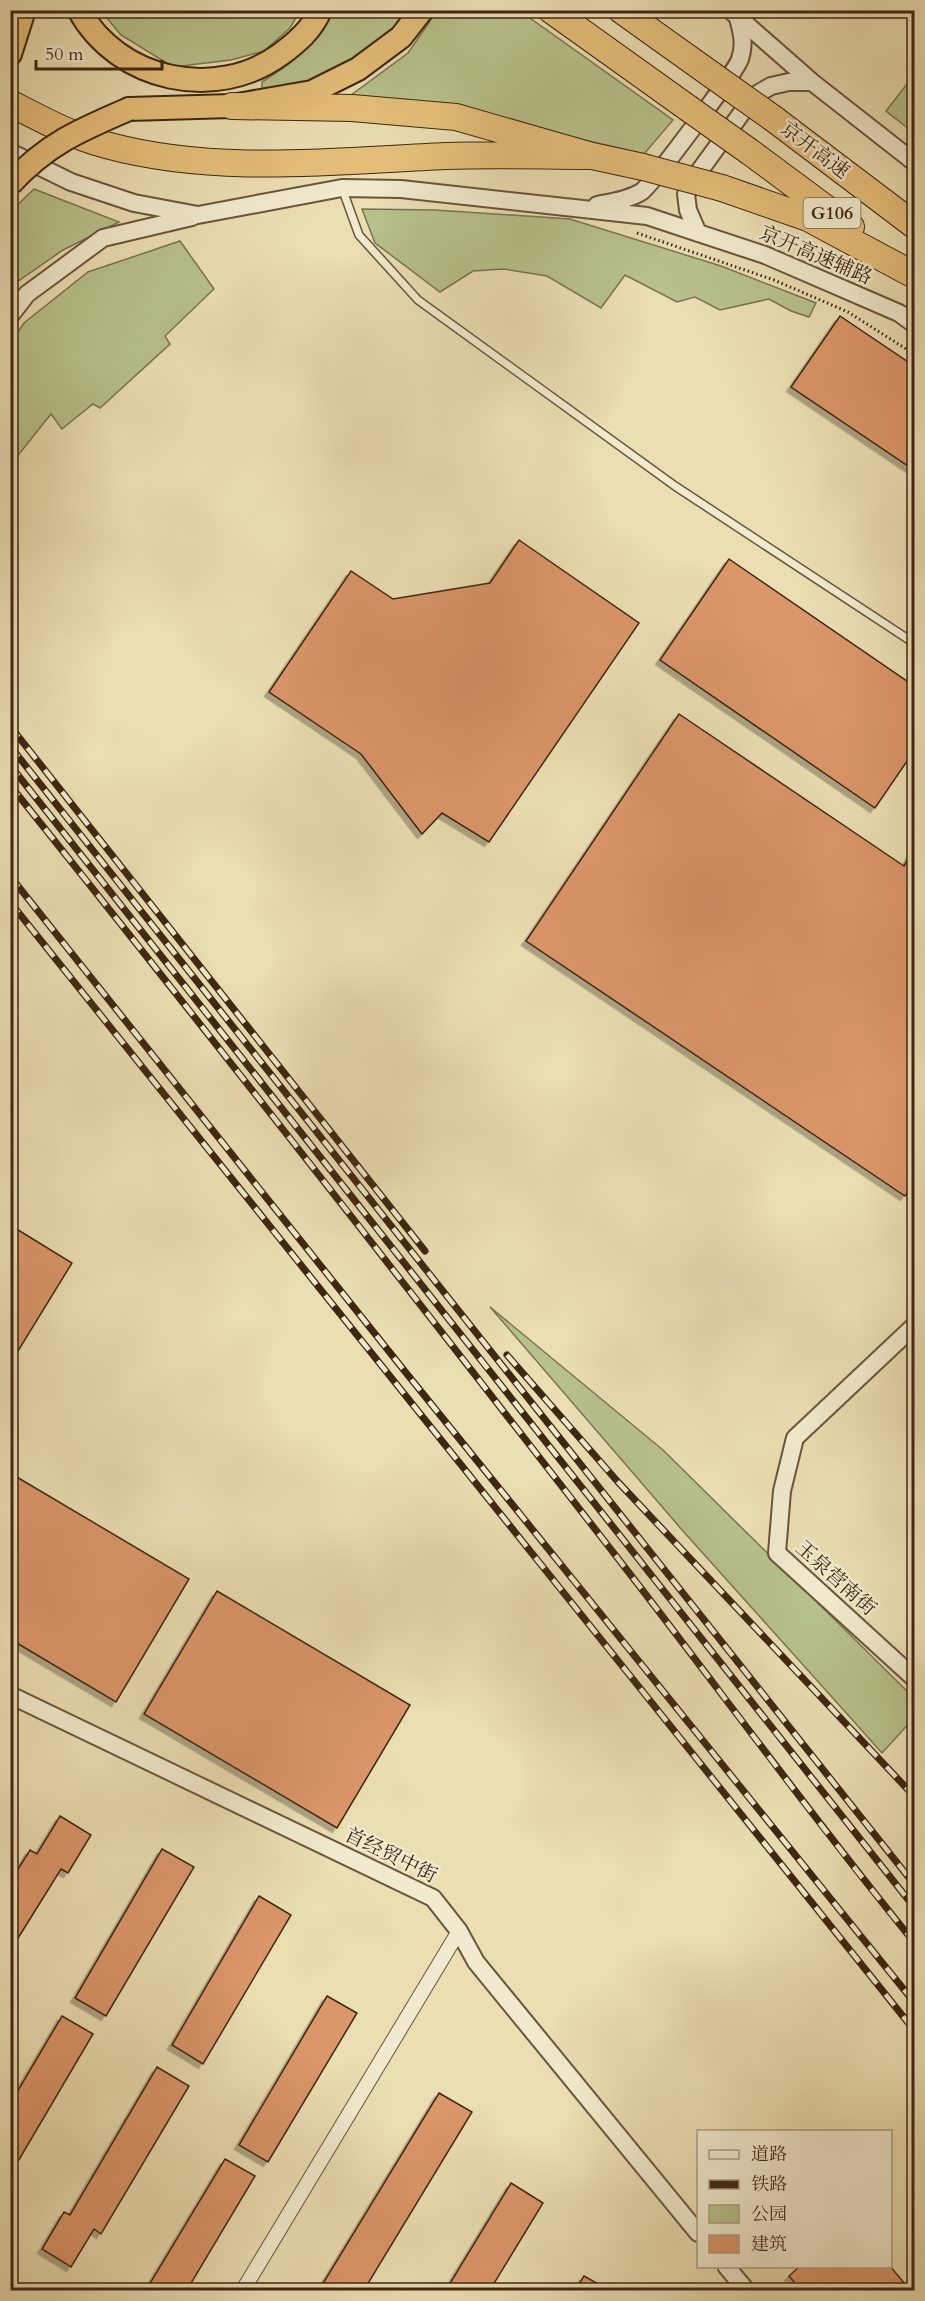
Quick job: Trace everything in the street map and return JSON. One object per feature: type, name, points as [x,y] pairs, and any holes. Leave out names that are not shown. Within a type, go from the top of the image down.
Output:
[{"type":"highway","points":[[12,48],[24,10]]},
{"type":"highway","points":[[79,10],[88,26],[113,51],[144,69],[175,79],[209,81],[241,76],[271,62],[297,43],[320,10]]},
{"type":"highway","points":[[232,106],[312,92],[358,69],[392,43],[422,10]]},
{"type":"highway","name":"京开高速","points":[[551,10],[750,152],[915,274]]},
{"type":"highway","points":[[621,10],[712,75]]},
{"type":"highway","points":[[644,10],[712,75]]},
{"type":"highway","name":"京开高速","points":[[712,75],[915,225]]},
{"type":"highway","points":[[10,103],[49,123],[105,145],[164,158],[301,164],[450,156],[592,156]]},
{"type":"highway","points":[[10,184],[68,135],[129,109],[232,106],[352,108],[456,117],[592,156],[722,188],[808,218],[915,274]]},
{"type":"street","points":[[734,14],[812,82],[915,162]]},
{"type":"street","points":[[579,208],[621,200],[643,191],[740,62],[744,42],[734,14]]},
{"type":"street","points":[[698,233],[688,210],[686,194],[698,173],[754,96],[771,86],[789,82],[812,82]]},
{"type":"street","points":[[10,152],[71,182],[134,203],[198,215]]},
{"type":"street","name":"京开高速辅路","points":[[10,316],[27,294],[103,238],[198,215],[342,188],[400,189],[647,216],[765,255],[899,313],[915,324]]},
{"type":"street","name":"玉泉营南街","points":[[915,1326],[795,1438],[783,1491],[777,1553],[915,1677]]},
{"type":"street","name":"首经贸中街","points":[[10,1695],[433,1898],[459,1931],[476,1962],[697,2231]]},
{"type":"street","points":[[243,2290],[459,1931]]},
{"type":"street","points":[[728,2268],[746,2290]]},
{"type":"lane","points":[[342,188],[359,235],[418,300],[675,486],[915,643]]},
{"type":"path","points":[[629,230],[774,280],[848,312],[915,354]]},
{"type":"green space","points":[[101,11],[300,11],[290,28],[264,51],[231,60],[173,67],[121,35]]},
{"type":"green space","points":[[330,11],[411,11],[379,48],[349,68],[306,85],[262,92],[262,82],[285,67],[310,44]]},
{"type":"green space","points":[[437,11],[520,11],[673,120],[644,154],[483,116],[343,101],[408,53]]},
{"type":"green space","points":[[914,75],[914,133],[886,111]]},
{"type":"green space","points":[[34,189],[119,222],[63,250],[11,286],[11,211]]},
{"type":"green space","points":[[362,209],[435,210],[570,219],[721,266],[816,303],[809,317],[791,311],[769,299],[720,310],[695,297],[677,302],[625,275],[601,308],[547,276],[503,269],[473,271],[440,292],[375,243]]},
{"type":"green space","points":[[180,241],[214,289],[165,336],[170,344],[100,408],[93,404],[62,429],[51,414],[11,464],[11,342],[24,323],[88,272]]},
{"type":"green space","points":[[490,1307],[663,1450],[914,1698],[914,1718],[882,1753],[683,1531]]},
{"type":"building","points":[[840,316],[914,366],[914,470],[791,387]]},
{"type":"building","points":[[519,540],[639,623],[489,842],[442,813],[422,834],[361,754],[269,692],[351,571],[393,599],[490,583]]},
{"type":"building","points":[[729,559],[914,686],[914,751],[875,808],[660,660]]},
{"type":"building","points":[[679,714],[904,866],[914,849],[914,1183],[905,1196],[526,941]]},
{"type":"building","points":[[10,1225],[72,1263],[10,1364]]},
{"type":"building","points":[[10,1473],[189,1579],[116,1702],[10,1639]]},
{"type":"building","points":[[217,1591],[410,1705],[337,1828],[144,1714]]},
{"type":"building","points":[[60,1816],[91,1835],[68,1873],[61,1869],[10,1951],[10,1882],[30,1850],[37,1854]]},
{"type":"building","points":[[162,1849],[194,1867],[106,2016],[75,1998]]},
{"type":"building","points":[[259,1896],[291,1915],[203,2064],[172,2045]]},
{"type":"building","points":[[327,1996],[357,2013],[268,2162],[239,2145]]},
{"type":"building","points":[[62,2016],[93,2034],[10,2175],[10,2104]]},
{"type":"building","points":[[157,2067],[189,2086],[101,2234],[94,2229],[71,2267],[42,2249],[64,2212],[70,2215]]},
{"type":"building","points":[[439,2093],[472,2112],[364,2290],[319,2290]]},
{"type":"building","points":[[225,2159],[255,2176],[187,2290],[146,2290]]},
{"type":"building","points":[[511,2183],[543,2203],[490,2290],[446,2290]]},
{"type":"building","points":[[798,2268],[892,2268],[910,2290],[801,2290],[789,2276]]},
{"type":"building","points":[[584,2276],[609,2290],[575,2290]]},
{"type":"railway","points":[[10,726],[425,1251]]},
{"type":"railway","points":[[10,746],[914,1884]]},
{"type":"railway","points":[[10,765],[914,1907]]},
{"type":"railway","points":[[10,785],[399,1277],[914,1942]]},
{"type":"railway","points":[[10,876],[407,1374],[914,2002]]},
{"type":"railway","points":[[10,902],[914,2030]]},
{"type":"railway","points":[[507,1355],[618,1482],[914,1796]]}]
